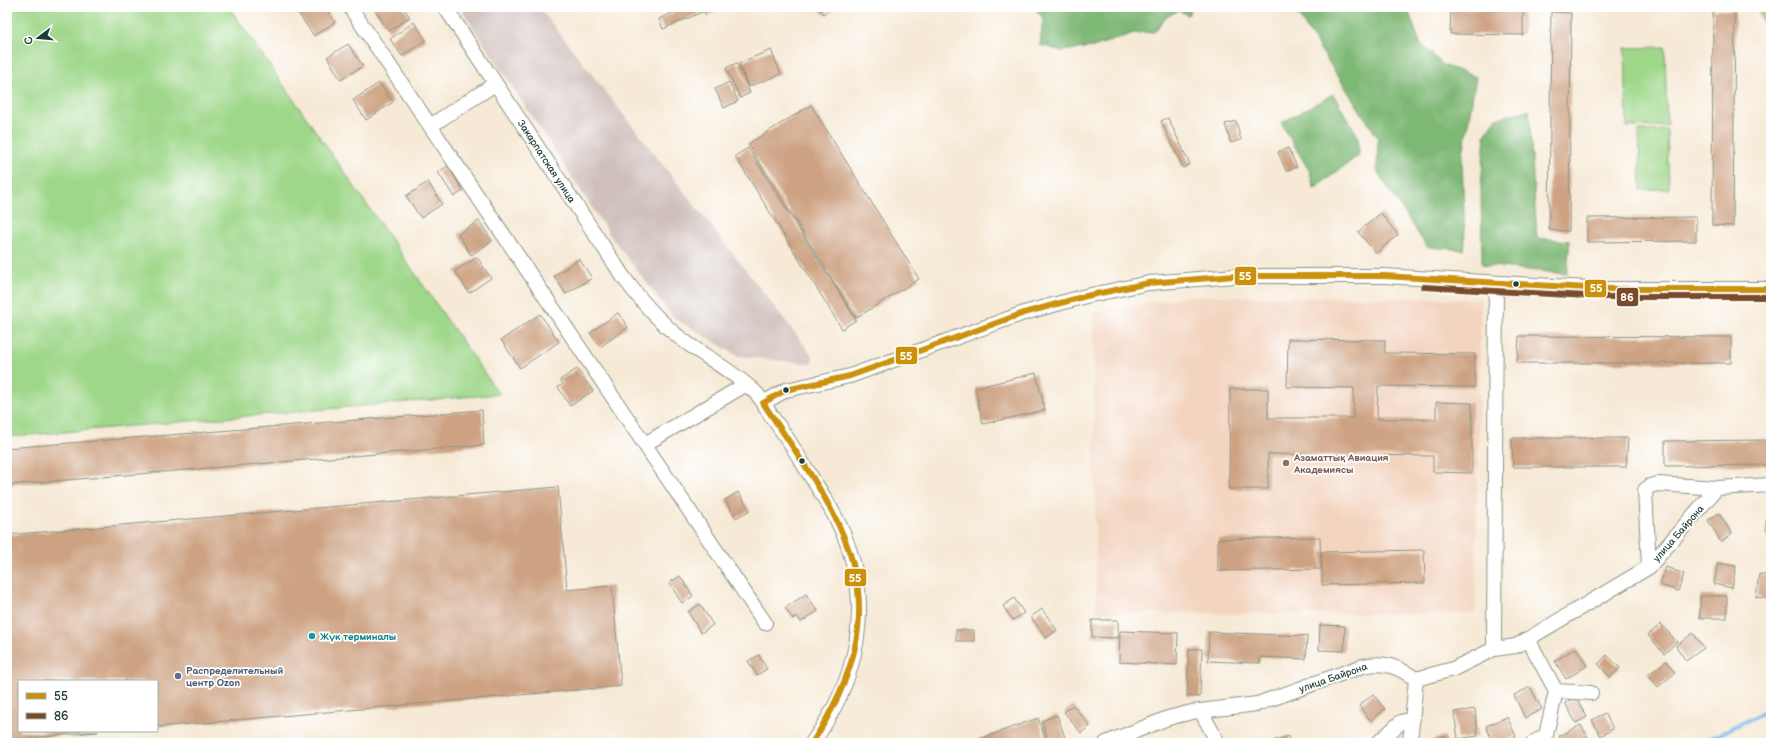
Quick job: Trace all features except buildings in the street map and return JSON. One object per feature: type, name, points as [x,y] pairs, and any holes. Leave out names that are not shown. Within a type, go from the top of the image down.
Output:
[{"type":"street","points":[[350,7],[765,623]]},
{"type":"street","name":"Закарпатская улица","points":[[445,7],[624,278],[643,303],[674,333],[757,395],[795,450],[843,532],[851,554],[856,579],[859,605],[859,633],[854,657],[844,687],[832,711],[812,743]]},
{"type":"street","points":[[430,126],[496,84]]},
{"type":"street","points":[[763,403],[786,390],[850,376],[1024,313],[1086,296],[1149,283],[1235,276],[1384,276],[1605,289],[1771,289]]},
{"type":"street","points":[[1494,649],[1496,283]]},
{"type":"street","points":[[645,444],[745,385]]},
{"type":"street","points":[[1649,567],[1645,490],[1650,486],[1658,484],[1717,488],[1771,485]]},
{"type":"street","name":"улица Байрона","points":[[1106,743],[1168,718],[1201,711],[1256,704],[1363,666],[1376,663],[1399,668],[1416,679],[1453,669],[1494,649],[1516,646],[1649,567],[1717,488]]},
{"type":"street","points":[[1528,639],[1556,691],[1546,735],[1533,743]]},
{"type":"street","points":[[1410,743],[1416,679]]},
{"type":"street","points":[[1556,691],[1591,693]]},
{"type":"street","points":[[1201,711],[1218,743]]},
{"type":"street","points":[[1378,743],[1401,722],[1413,719]]},
{"type":"shaded area","points":[[460,7],[539,7],[813,356],[812,364],[738,356],[673,317],[612,238]]},
{"type":"shaded area","name":"Азаматтық Авиация Академиясы","points":[[1193,296],[1481,299],[1475,614],[1096,613],[1093,312]]},
{"type":"green space","points":[[7,7],[229,7],[499,394],[7,437]]},
{"type":"green space","points":[[1034,7],[1193,7],[1188,15],[1179,11],[1167,16],[1154,32],[1134,33],[1093,47],[1062,51],[1040,45],[1043,18]]},
{"type":"green space","points":[[1293,7],[1407,7],[1420,43],[1443,65],[1476,77],[1462,160],[1464,250],[1427,247],[1377,171],[1378,138]]},
{"type":"green space","points":[[1756,7],[1771,7],[1771,40]]},
{"type":"green space","points":[[1665,47],[1667,126],[1627,127],[1625,48]]},
{"type":"green space","points":[[1333,94],[1358,136],[1359,155],[1314,189],[1310,172],[1281,123]]},
{"type":"green space","points":[[1529,110],[1537,238],[1570,241],[1567,274],[1482,265],[1481,187],[1485,135],[1497,118]]},
{"type":"green space","points":[[1667,130],[1669,189],[1641,190],[1639,131]]},
{"type":"waterway","points":[[1701,743],[1771,709]]},
{"type":"transit line","name":"55","points":[[812,743],[840,693],[855,647],[859,605],[854,566],[840,527],[819,488],[763,403],[786,390],[850,376],[1024,313],[1086,296],[1149,283],[1235,276],[1384,276],[1605,289],[1771,289]]},
{"type":"transit line","name":"86","points":[[1424,287],[1605,297],[1771,297]]},
{"type":"place","name":"Азаматтық Авиация Академиясы","points":[[1286,463]]},
{"type":"place","name":"Жүк терминалы","points":[[312,636]]},
{"type":"place","name":"Распределительный центр Ozon","points":[[178,676]]}]
